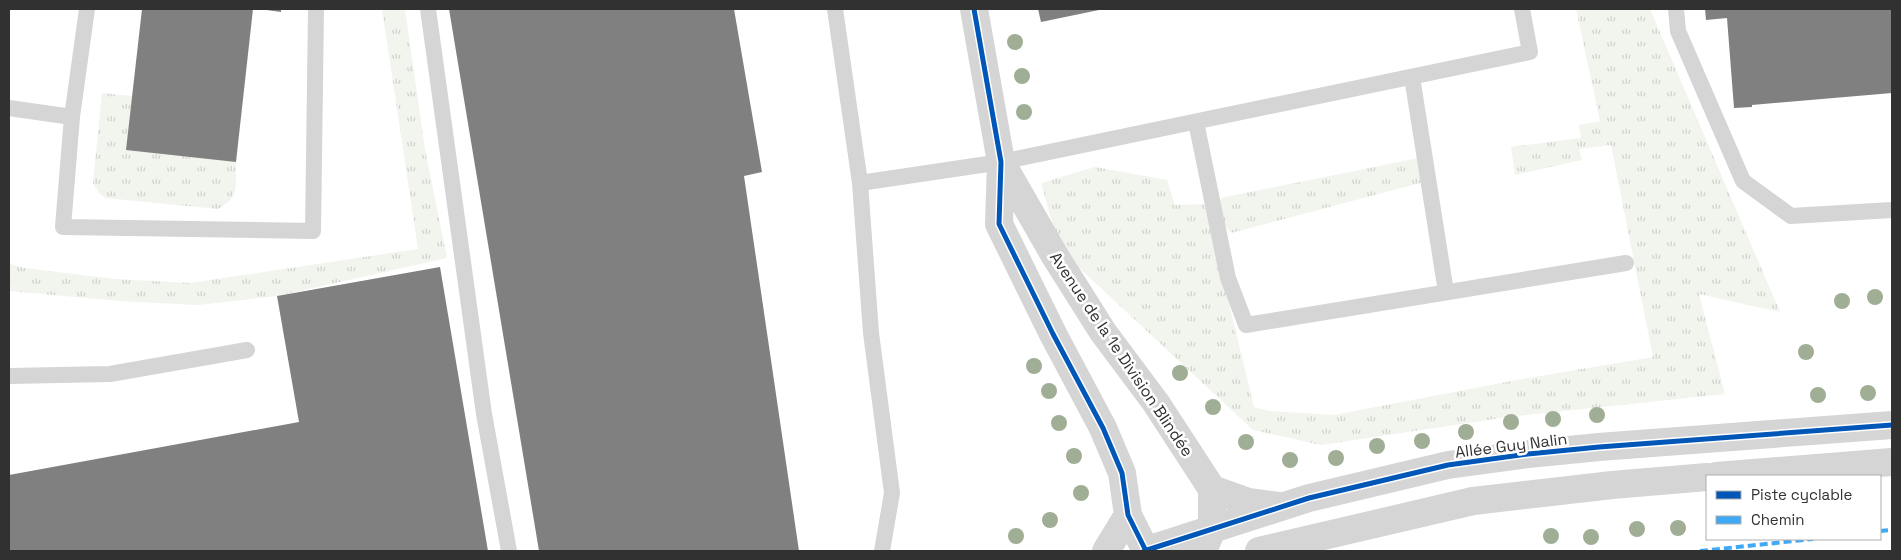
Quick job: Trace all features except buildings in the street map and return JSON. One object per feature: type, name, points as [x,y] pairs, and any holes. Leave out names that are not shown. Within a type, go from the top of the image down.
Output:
[{"type":"street","name":"Avenue de la 1e Division Blindée","points":[[974,9],[1000,162],[999,224],[1053,334],[1103,428],[1122,473],[1128,515],[1145,551]]},
{"type":"street","name":"Avenue de la 1e Division Blindée","points":[[1000,162],[1055,256],[1103,332],[1156,403],[1212,489]]},
{"type":"street","name":"Allée Guy Nalin","points":[[1145,551],[1208,541],[1283,507],[1309,498],[1448,465],[1599,447],[1892,425]]},
{"type":"street","points":[[1729,475],[1892,462]]},
{"type":"street","points":[[1259,551],[1473,501],[1612,485],[1706,477]]},
{"type":"street","points":[[1208,541],[1212,489],[1248,502],[1283,507]]},
{"type":"street","points":[[1106,551],[1128,515]]},
{"type":"lane","points":[[86,9],[72,117],[63,227],[313,231],[316,9]]},
{"type":"lane","points":[[428,9],[484,414],[509,551]]},
{"type":"lane","points":[[835,9],[860,183],[871,333],[892,493],[882,551]]},
{"type":"lane","points":[[860,183],[1000,162],[1530,52],[1522,9]]},
{"type":"lane","points":[[1676,9],[1678,31],[1743,181],[1792,216],[1892,210]]},
{"type":"lane","points":[[1412,77],[1446,292]]},
{"type":"lane","points":[[9,108],[72,117]]},
{"type":"lane","points":[[1196,122],[1228,278],[1246,325],[1626,263]]},
{"type":"lane","points":[[9,376],[110,374],[247,350]]},
{"type":"green space","points":[[382,9],[405,9],[425,149],[447,258],[277,296],[198,305],[120,301],[9,291],[9,263],[24,268],[115,279],[190,283],[418,249]]},
{"type":"green space","points":[[1576,9],[1650,9],[1780,312],[1699,294],[1725,394],[1508,417],[1321,445],[1253,430],[1060,250],[1041,183],[1095,167],[1167,180],[1175,205],[1205,204],[1254,407],[1270,411],[1334,415],[1517,380],[1653,357],[1611,145],[1579,149],[1582,160],[1515,175],[1511,147],[1581,138],[1579,125],[1600,121]]},
{"type":"green space","points":[[102,93],[132,96],[236,162],[236,183],[234,195],[230,200],[218,209],[105,198],[99,193],[93,183]]},
{"type":"green space","points":[[1419,158],[1424,182],[1231,233],[1224,225],[1219,200],[1225,197]]},
{"type":"marked path","points":[[1881,531],[1892,530]]},
{"type":"marked path","points":[[1700,551],[1804,540]]},
{"type":"cycle path","points":[[974,9],[1001,162],[999,224],[1053,334],[1103,428],[1122,473],[1128,515],[1146,551]]},
{"type":"cycle path","points":[[1144,551],[1309,498],[1448,465],[1599,447],[1892,425]]}]
